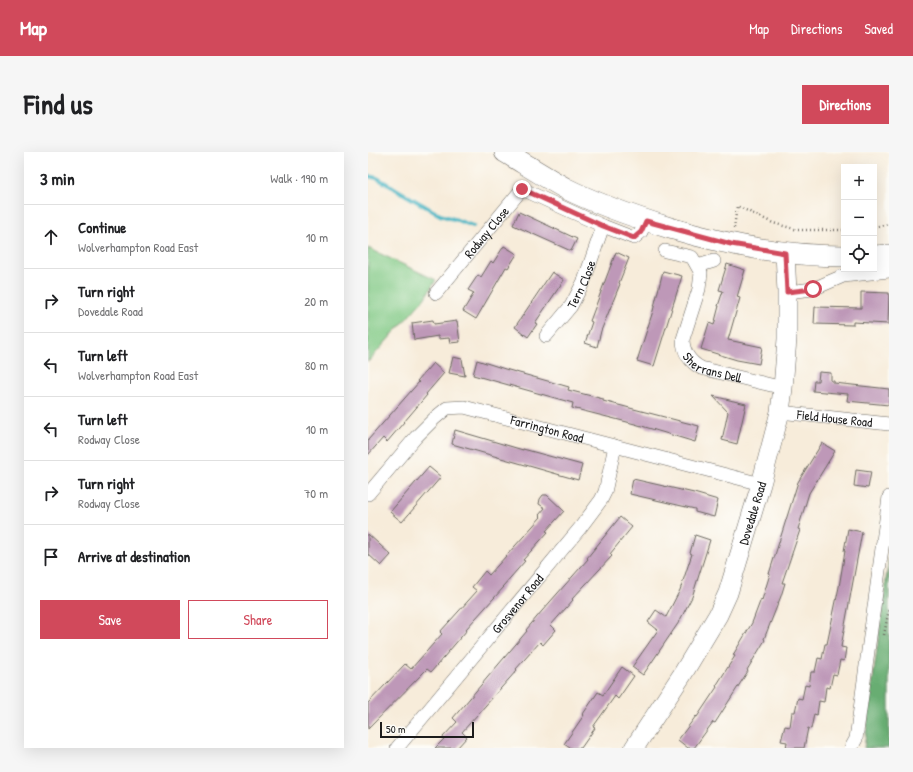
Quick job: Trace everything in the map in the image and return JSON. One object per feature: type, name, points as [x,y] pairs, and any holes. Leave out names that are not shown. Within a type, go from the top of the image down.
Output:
[{"type":"main road","points":[[505,152],[565,188],[607,217],[646,221],[731,244],[785,253],[841,256]]},
{"type":"main road","points":[[877,256],[889,254]]},
{"type":"street","name":"Rodway Close","points":[[436,293],[522,189],[607,217]]},
{"type":"street","name":"Tern Close","points":[[546,336],[571,306],[584,281],[607,217]]},
{"type":"street","points":[[665,251],[692,256],[698,266],[714,261]]},
{"type":"street","name":"Dovedale Road","points":[[634,748],[682,675],[718,615],[728,592],[761,484],[780,412],[783,388],[787,339],[785,253]]},
{"type":"street","name":"Sherrans Dell","points":[[698,266],[700,274],[699,288],[683,339],[683,344],[690,360],[695,365],[702,368],[783,388]]},
{"type":"street","points":[[787,292],[813,289],[843,276],[889,271]]},
{"type":"street","name":"Farrington Road","points":[[368,494],[416,437],[435,418],[448,408],[464,407],[761,484]]},
{"type":"street","name":"Field House Road","points":[[780,412],[889,424]]},
{"type":"street","name":"Grosvenor Road","points":[[397,748],[580,528],[601,500],[605,492],[615,446]]},
{"type":"street","points":[[851,748],[856,739],[889,497]]},
{"type":"path","points":[[731,244],[737,206],[773,223],[798,230],[841,230]]},
{"type":"path","points":[[877,227],[889,224]]},
{"type":"green space","points":[[368,248],[436,280],[424,299],[368,362]]},
{"type":"green space","points":[[889,556],[889,748],[864,748]]},
{"type":"building","points":[[519,212],[577,239],[571,251],[513,225]]},
{"type":"building","points":[[504,246],[517,254],[508,268],[506,267],[476,319],[463,311],[474,293],[468,290],[478,275],[481,277],[491,261],[493,263]]},
{"type":"building","points":[[616,252],[629,258],[601,331],[597,347],[585,343],[592,322],[590,321]]},
{"type":"building","points":[[727,264],[745,270],[737,297],[740,298],[728,340],[762,347],[759,364],[737,360],[701,349],[709,323],[714,325],[723,291],[719,290]]},
{"type":"building","points":[[663,271],[682,276],[654,366],[637,361],[653,311]]},
{"type":"building","points":[[552,272],[564,280],[535,323],[537,324],[528,337],[515,327]]},
{"type":"building","points":[[861,292],[889,293],[888,324],[853,322],[853,325],[814,324],[815,307],[861,308]]},
{"type":"building","points":[[433,320],[434,324],[457,321],[460,342],[450,343],[449,338],[438,339],[438,336],[414,340],[412,323]]},
{"type":"building","points":[[453,357],[462,359],[465,376],[449,373]]},
{"type":"building","points":[[477,360],[569,387],[568,390],[603,399],[603,401],[699,426],[695,442],[635,424],[572,408],[573,403],[473,375]]},
{"type":"building","points":[[433,363],[444,373],[387,442],[383,438],[368,455],[368,440],[419,382],[417,381]]},
{"type":"building","points":[[819,372],[831,373],[831,381],[834,381],[834,383],[889,389],[889,405],[847,401],[848,394],[813,391],[814,381],[818,381]]},
{"type":"building","points":[[713,396],[746,404],[737,444],[722,440],[728,412]]},
{"type":"building","points":[[455,430],[523,450],[582,465],[578,480],[452,444]]},
{"type":"building","points":[[822,443],[835,451],[809,493],[798,529],[800,530],[782,583],[785,583],[764,639],[765,640],[747,670],[748,671],[715,723],[713,722],[694,748],[688,748],[678,740],[696,716],[697,717],[717,687],[716,686],[735,656],[733,655],[752,623],[761,599],[762,600],[798,482]]},
{"type":"building","points":[[429,467],[441,477],[402,522],[390,512]]},
{"type":"building","points":[[856,470],[871,472],[868,488],[854,486]]},
{"type":"building","points":[[633,479],[718,500],[714,517],[695,512],[695,509],[630,494]]},
{"type":"building","points":[[543,495],[547,495],[564,511],[546,531],[548,532],[523,560],[525,561],[503,586],[504,587],[466,629],[467,630],[431,672],[427,669],[368,729],[368,703],[405,664],[411,669],[442,634],[440,632],[477,591],[472,587],[485,571],[489,575],[541,517],[539,515],[545,508],[539,504]]},
{"type":"building","points":[[620,517],[632,527],[610,554],[612,556],[572,599],[573,600],[551,625],[556,630],[543,645],[540,642],[462,732],[467,737],[457,748],[435,748],[457,722],[453,718],[527,631],[526,630],[542,611],[588,559],[587,558]]},
{"type":"building","points":[[848,529],[862,532],[841,647],[846,648],[844,661],[840,660],[837,675],[833,674],[830,688],[826,687],[824,702],[819,701],[817,715],[814,714],[811,729],[808,728],[804,748],[786,748],[787,742],[781,741],[785,726],[790,727],[792,712],[795,712],[798,698],[802,699],[805,685],[809,686],[811,672],[815,672],[818,658],[822,659],[825,644],[827,644],[839,587]]},
{"type":"building","points":[[368,534],[391,555],[381,566],[368,554]]},
{"type":"building","points":[[695,535],[710,540],[692,597],[679,622],[643,675],[632,667],[658,630],[648,622],[656,610],[666,617],[680,590],[692,554],[690,553]]},
{"type":"building","points":[[622,667],[634,676],[618,699],[615,696],[593,727],[595,728],[581,748],[570,748],[564,744],[598,692],[603,695]]},
{"type":"waterway","points":[[368,176],[377,178],[440,215],[473,226]]},
{"type":"route","points":[[522,189],[603,226],[634,238],[641,232],[646,221],[731,244],[785,253],[787,292],[813,289]]}]
